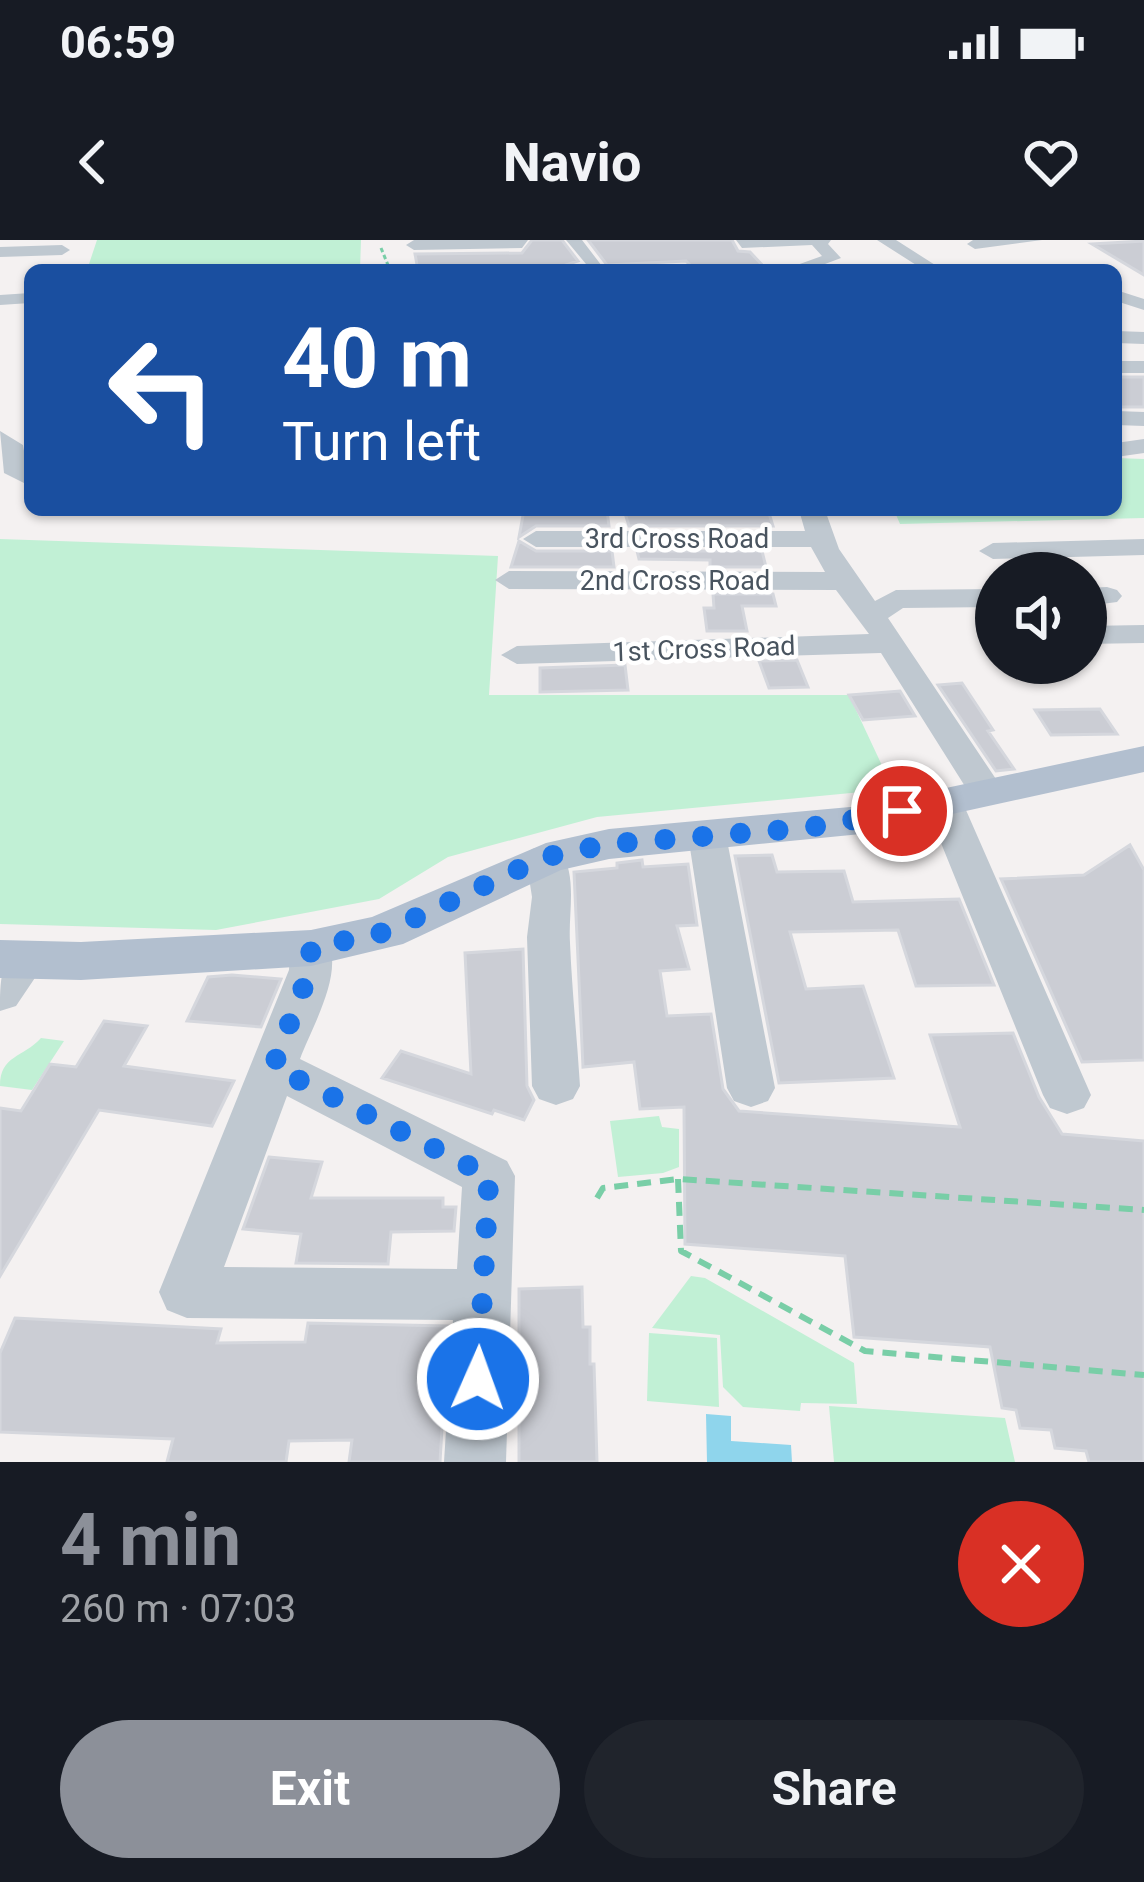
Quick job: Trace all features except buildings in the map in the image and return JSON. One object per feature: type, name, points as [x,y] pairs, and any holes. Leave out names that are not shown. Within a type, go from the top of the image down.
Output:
[{"type":"main road","points":[[8,971],[311,948],[385,932],[545,857],[609,844],[844,823],[1144,759]]},
{"type":"street","points":[[574,240],[595,264]]},
{"type":"street","points":[[740,242],[823,240]]},
{"type":"street","points":[[823,240],[819,244],[836,264]]},
{"type":"street","points":[[885,240],[925,264]]},
{"type":"street","points":[[975,244],[1034,240]]},
{"type":"street","points":[[740,242],[772,264]]},
{"type":"street","points":[[411,248],[523,246]]},
{"type":"street","points":[[0,252],[57,256],[0,265]]},
{"type":"street","points":[[14,444],[16,473],[24,476]]},
{"type":"street","points":[[815,524],[840,581],[891,644],[964,796],[1067,1095]]},
{"type":"street","name":"3rd Cross Road","points":[[536,539],[815,524]]},
{"type":"street","points":[[993,550],[1144,547]]},
{"type":"street","points":[[1107,567],[1144,565]]},
{"type":"street","name":"2nd Cross Road","points":[[509,580],[840,581]]},
{"type":"street","points":[[872,616],[896,599],[975,598]]},
{"type":"street","points":[[1107,635],[1144,634]]},
{"type":"street","name":"1st Cross Road","points":[[517,655],[891,644]]},
{"type":"street","points":[[707,835],[751,1088]]},
{"type":"street","points":[[545,857],[552,897],[548,937],[556,1086]]},
{"type":"street","points":[[311,948],[310,970],[187,1292],[482,1295]]},
{"type":"street","points":[[273,1067],[489,1176],[475,1462]]},
{"type":"path","points":[[381,248],[388,264]]},
{"type":"path","points":[[597,1198],[603,1188],[678,1179],[1144,1210]]},
{"type":"path","points":[[678,1179],[681,1251],[866,1351],[1144,1376]]},
{"type":"green space","points":[[97,240],[361,240],[360,264],[89,264]]},
{"type":"green space","points":[[1122,458],[1144,459],[1144,518],[900,524],[897,516],[1122,516]]},
{"type":"green space","points":[[0,539],[498,556],[489,695],[849,695],[893,789],[597,817],[448,857],[379,899],[216,930],[0,924]]},
{"type":"green space","points":[[41,1038],[64,1041],[32,1090],[0,1086],[8,1062]]},
{"type":"green space","points":[[659,1116],[662,1127],[679,1129],[679,1167],[618,1177],[610,1121]]},
{"type":"green space","points":[[691,1276],[705,1278],[854,1363],[857,1404],[801,1403],[800,1411],[743,1407],[723,1387],[720,1335],[652,1328]]},
{"type":"green space","points":[[649,1333],[717,1338],[719,1407],[647,1401]]},
{"type":"green space","points":[[829,1406],[1005,1418],[1015,1462],[834,1462]]},
{"type":"water","points":[[706,1414],[731,1416],[731,1441],[791,1445],[792,1462],[707,1462]]},
{"type":"route","points":[[478,1379],[489,1176],[273,1067],[310,970],[311,948],[385,932],[545,857],[609,844],[806,828],[902,811]]}]
